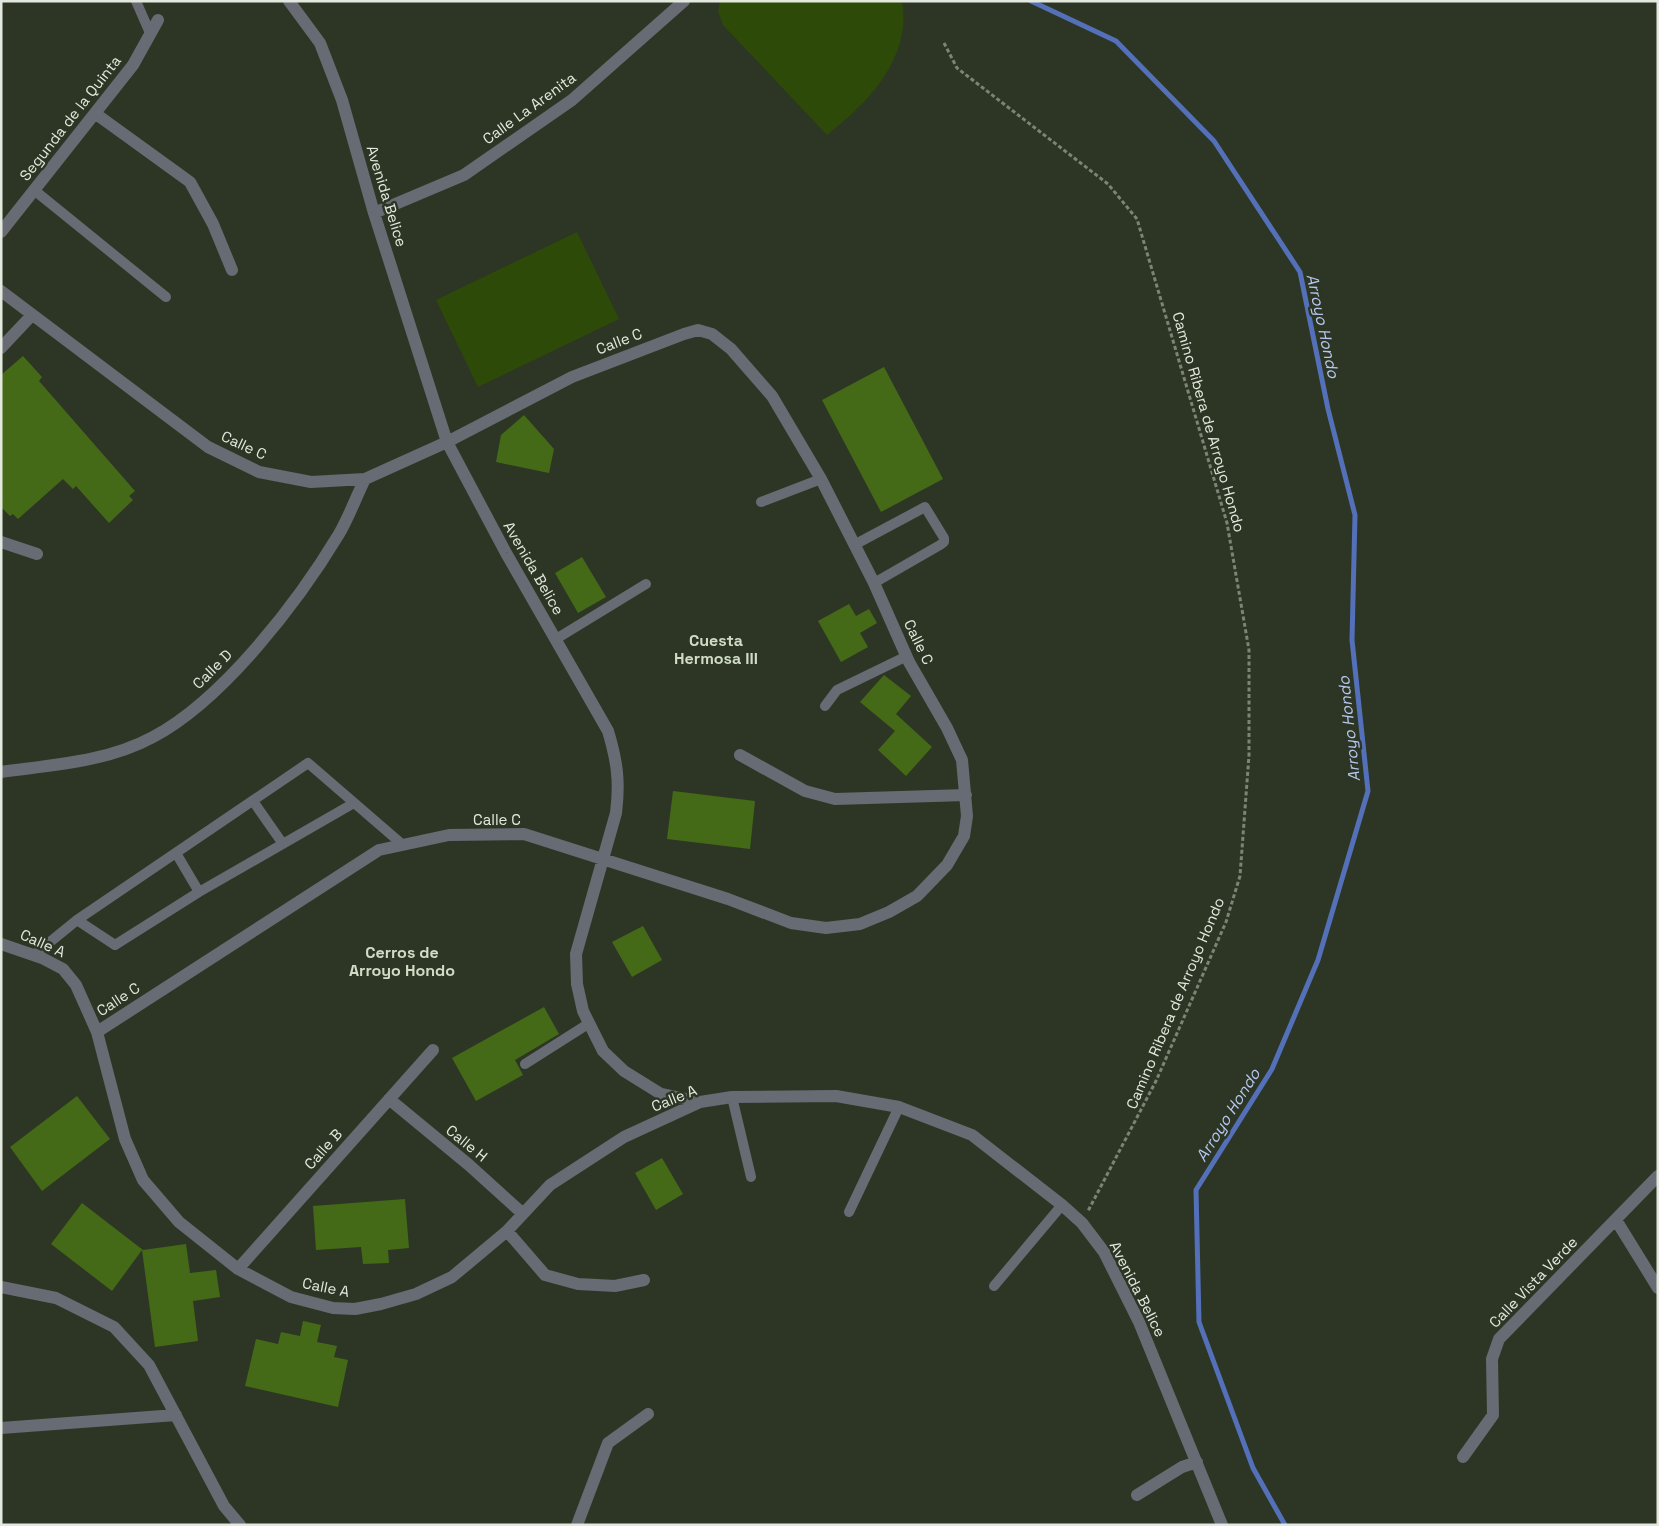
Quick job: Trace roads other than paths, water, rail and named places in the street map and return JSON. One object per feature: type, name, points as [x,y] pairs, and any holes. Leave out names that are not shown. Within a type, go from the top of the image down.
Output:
[{"type":"street","name":"Avenida Belice","points":[[288,1],[320,43],[342,100],[374,213],[447,442],[506,553],[608,731],[617,760],[619,789],[616,813],[576,954],[577,984],[588,1024],[603,1051],[624,1071],[661,1094],[700,1102]]},
{"type":"street","name":"Calle La Arenita","points":[[374,213],[464,175],[572,100],[684,1]]},
{"type":"street","name":"Segunda de la Quinta","points":[[1,232],[96,114],[133,64],[158,20]]},
{"type":"street","points":[[96,114],[190,182],[213,224],[232,270]]},
{"type":"street","name":"Calle C","points":[[1,291],[208,447],[259,472],[311,482],[365,479],[447,442],[572,377],[698,330],[712,334],[731,348],[772,396],[821,479],[874,583],[907,656],[962,760],[967,816],[964,836],[946,865],[917,896],[889,912],[860,924],[826,928],[791,923],[728,899],[524,834],[449,835],[379,850],[96,1032]]},
{"type":"street","points":[[1,348],[32,314]]},
{"type":"street","name":"Calle D","points":[[1,772],[99,757],[152,738],[194,709],[229,677],[294,603],[340,533],[365,479]]},
{"type":"street","points":[[1,542],[37,554]]},
{"type":"street","points":[[740,755],[805,791],[835,799],[966,795]]},
{"type":"street","name":"Calle A","points":[[1,944],[34,955],[63,969],[72,980],[96,1032],[125,1139],[143,1180],[179,1222],[238,1269],[291,1297],[333,1308],[355,1310],[416,1294],[452,1277],[507,1231],[550,1186],[624,1137],[700,1102],[732,1097],[836,1096]]},
{"type":"street","name":"Calle B","points":[[238,1269],[434,1050]]},
{"type":"street","name":"Avenida Belice","points":[[836,1096],[899,1107],[972,1135],[1062,1205],[1082,1223],[1104,1252],[1139,1322],[1222,1525]]},
{"type":"street","name":"Calle H","points":[[390,1099],[469,1165],[522,1214]]},
{"type":"street","name":"Calle Vista Verde","points":[[1463,1457],[1492,1415],[1492,1359],[1499,1339],[1658,1176]]},
{"type":"street","points":[[1616,1220],[1658,1288]]},
{"type":"street","points":[[507,1231],[545,1276],[578,1284],[606,1286],[644,1280]]},
{"type":"street","points":[[1,1287],[56,1298],[114,1327],[149,1365],[224,1506],[240,1525]]},
{"type":"street","points":[[577,1525],[608,1443],[648,1414]]},
{"type":"street","points":[[1,1428],[176,1416]]},
{"type":"street","points":[[1137,1495],[1182,1467],[1197,1462]]},
{"type":"lane","points":[[136,1],[150,33]]},
{"type":"lane","points":[[34,190],[166,297]]},
{"type":"lane","points":[[761,502],[821,479]]},
{"type":"lane","points":[[854,545],[925,507],[944,538],[944,542],[940,545],[874,583]]},
{"type":"lane","points":[[556,639],[646,584]]},
{"type":"lane","points":[[825,706],[836,690],[907,656]]},
{"type":"lane","points":[[34,955],[77,920],[308,763],[403,845]]},
{"type":"lane","points":[[253,801],[283,844]]},
{"type":"lane","points":[[77,920],[115,946],[199,892],[354,803]]},
{"type":"lane","points":[[176,853],[199,892]]},
{"type":"lane","points":[[525,1064],[588,1024]]},
{"type":"lane","points":[[732,1097],[751,1177]]},
{"type":"lane","points":[[850,1212],[899,1107]]},
{"type":"lane","points":[[994,1286],[1062,1205]]},
{"type":"waterway","name":"Arroyo Hondo","points":[[1031,1],[1116,41],[1214,141],[1300,272],[1328,409],[1355,515],[1352,640],[1368,791],[1318,960],[1272,1069],[1196,1190],[1199,1322],[1253,1468],[1285,1525]]},
{"type":"district","name":"Cuesta Hermosa III","points":[[716,649]]},
{"type":"district","name":"Cerros de Arroyo Hondo","points":[[402,961]]}]
